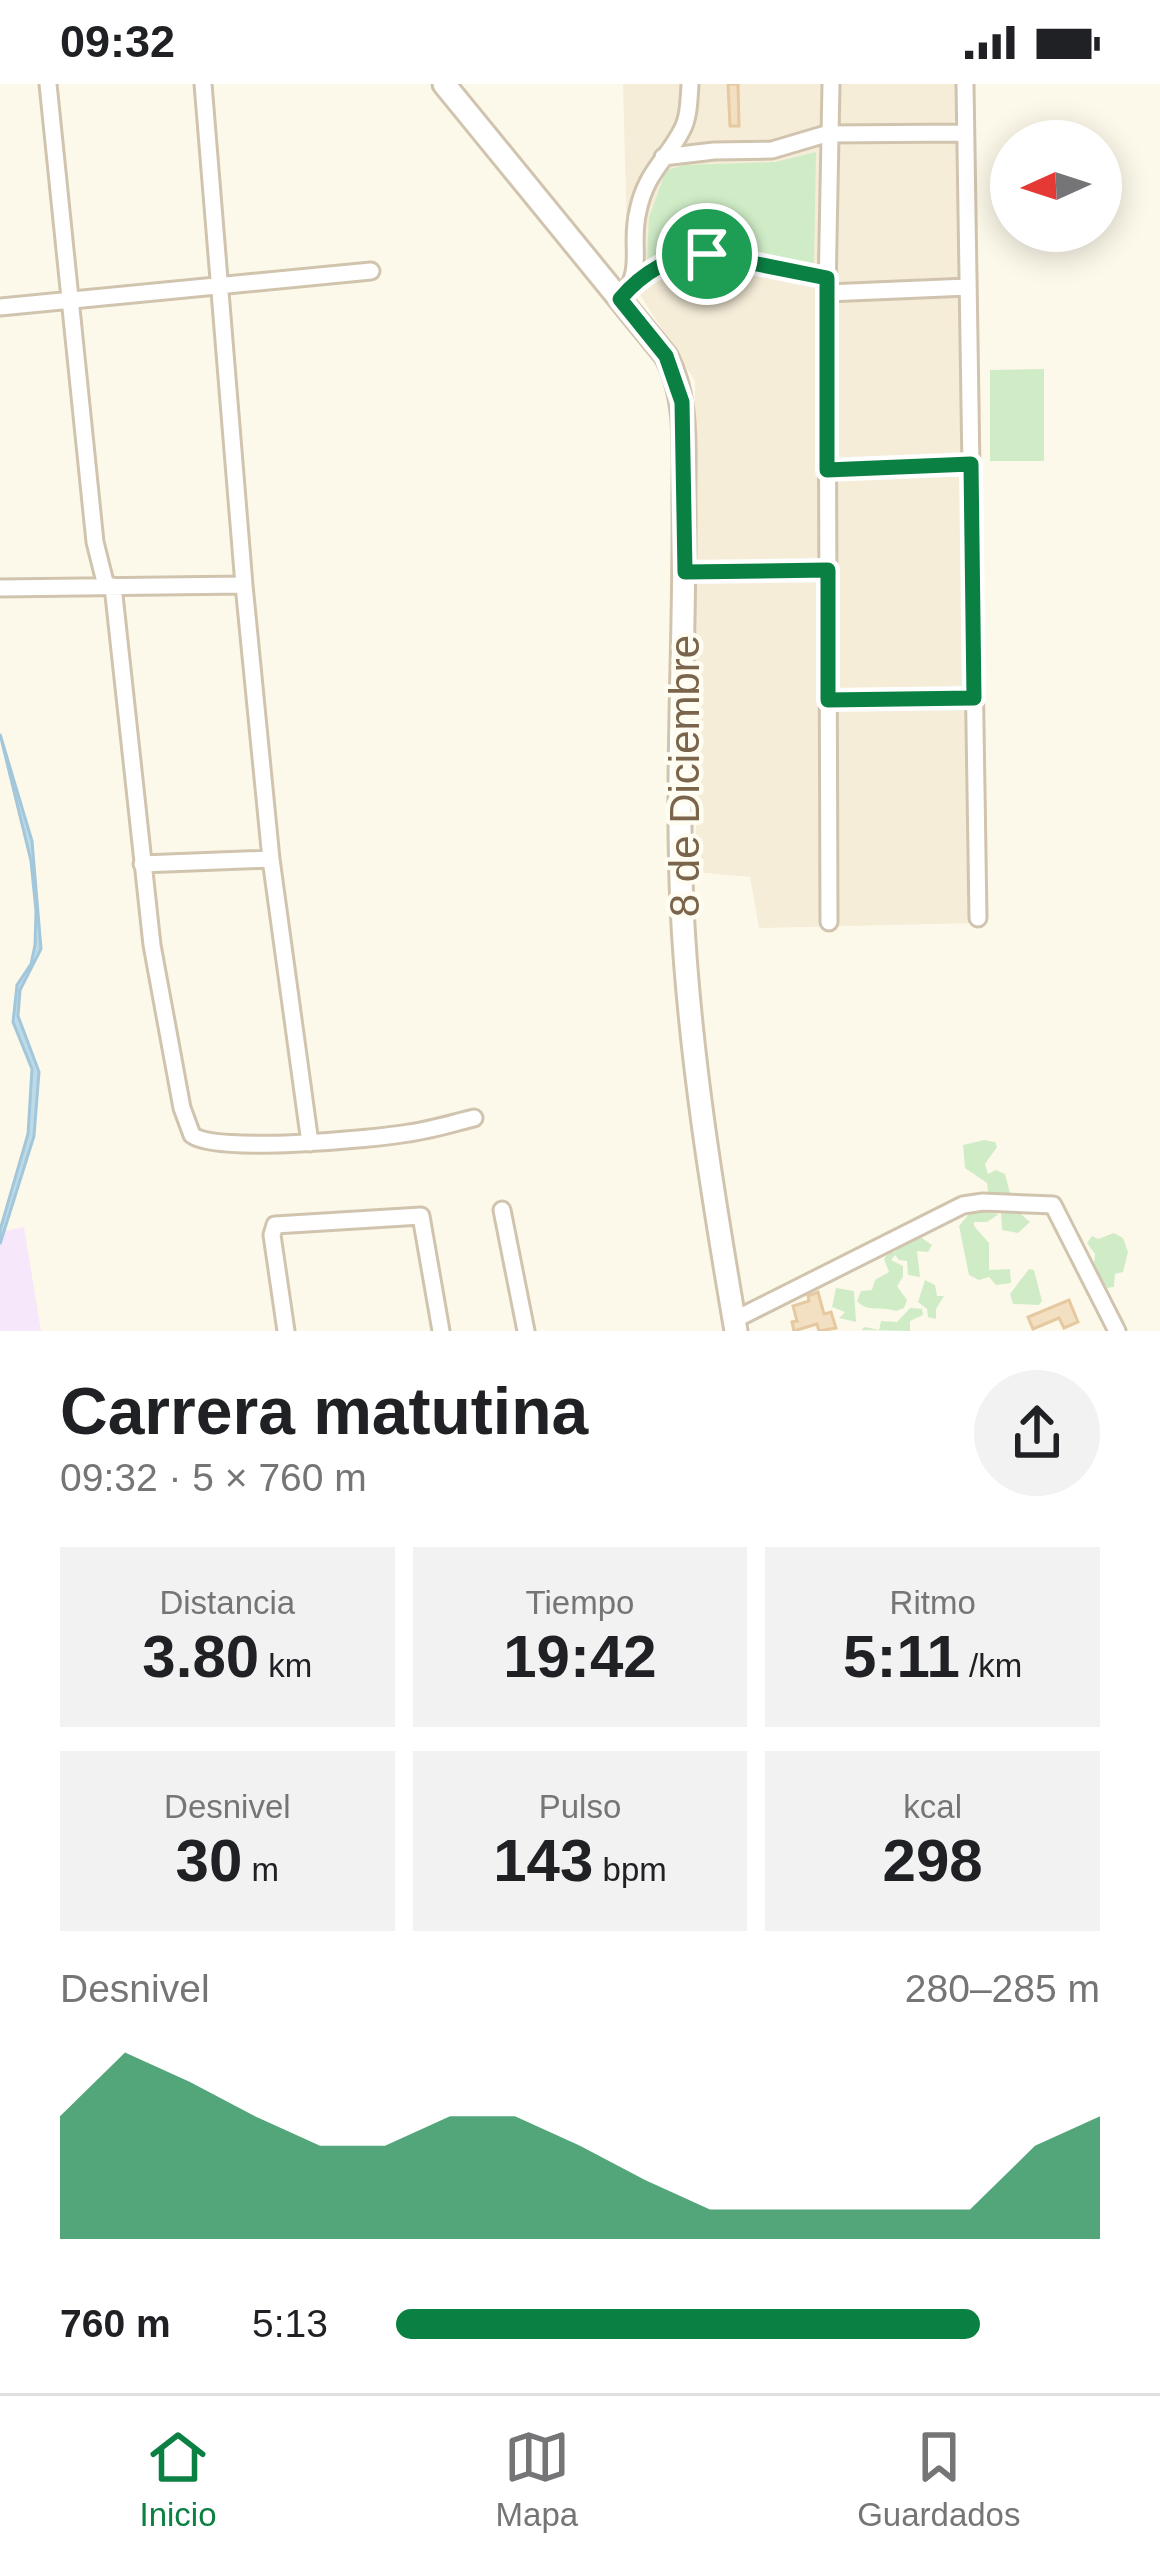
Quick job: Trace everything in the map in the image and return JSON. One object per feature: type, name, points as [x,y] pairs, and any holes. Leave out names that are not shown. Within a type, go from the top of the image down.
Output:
[{"type":"street","points":[[48,84],[95,542],[110,586],[165,1026],[192,1135],[211,1143],[310,1143],[411,1133],[475,1118]]},
{"type":"street","points":[[203,84],[271,859],[310,1143]]},
{"type":"street","name":"8 de Diciembre","points":[[444,84],[626,292],[666,356],[682,402],[682,910],[703,1126],[735,1325]]},
{"type":"street","points":[[626,292],[636,273],[637,213],[651,171],[683,130],[690,84]]},
{"type":"street","points":[[829,922],[831,84]]},
{"type":"street","points":[[965,84],[978,918]]},
{"type":"street","points":[[662,157],[772,150],[831,134],[965,133]]},
{"type":"street","points":[[626,292],[675,256],[695,254],[827,286],[968,287]]},
{"type":"street","points":[[0,307],[371,271]]},
{"type":"street","points":[[827,470],[971,464]]},
{"type":"street","points":[[685,572],[828,570]]},
{"type":"street","points":[[0,588],[244,585]]},
{"type":"street","points":[[828,700],[974,698]]},
{"type":"street","points":[[142,864],[271,859]]},
{"type":"street","points":[[735,1325],[963,1205],[983,1202],[1053,1205],[1117,1331]]},
{"type":"street","points":[[502,1210],[526,1331]]},
{"type":"street","points":[[286,1331],[272,1235],[275,1225],[421,1216],[441,1331]]},
{"type":"shaded area","points":[[623,84],[968,84],[979,923],[759,928],[750,877],[696,872],[695,381],[628,276]]},
{"type":"shaded area","points":[[24,1227],[41,1331],[0,1331],[0,1232]]},
{"type":"green space","points":[[816,152],[814,264],[708,243],[667,250],[647,261],[649,218],[666,170],[775,162]]},
{"type":"green space","points":[[1044,369],[1044,461],[990,461],[990,370]]},
{"type":"green space","points":[[984,1140],[997,1147],[985,1164],[988,1174],[996,1170],[1005,1174],[1014,1208],[1030,1222],[1018,1233],[1002,1230],[1001,1213],[990,1207],[987,1183],[965,1168],[963,1145]]},
{"type":"green space","points":[[972,1210],[999,1214],[987,1222],[974,1222],[974,1226],[989,1243],[989,1270],[1010,1269],[1011,1283],[996,1285],[989,1277],[979,1280],[969,1275],[959,1226]]},
{"type":"green space","points":[[1114,1233],[1123,1238],[1128,1252],[1123,1272],[1115,1274],[1114,1287],[1107,1288],[1087,1243],[1092,1236],[1098,1239]]},
{"type":"green space","points":[[919,1236],[932,1245],[928,1252],[917,1251],[920,1277],[908,1275],[907,1261],[895,1255],[891,1260],[903,1266],[897,1286],[907,1300],[904,1308],[861,1305],[857,1301],[861,1291],[872,1290],[875,1280],[889,1272],[884,1259],[889,1252]]},
{"type":"green space","points":[[1029,1269],[1034,1270],[1042,1301],[1039,1305],[1013,1304],[1010,1294]]},
{"type":"green space","points":[[925,1280],[935,1285],[937,1296],[944,1296],[936,1319],[928,1317],[927,1309],[918,1302]]},
{"type":"green space","points":[[836,1288],[854,1291],[856,1322],[839,1318],[845,1312],[832,1307]]},
{"type":"green space","points":[[910,1308],[922,1309],[923,1315],[910,1321],[910,1331],[861,1330],[879,1330],[881,1321],[897,1322]]},
{"type":"water","points":[[0,734],[32,841],[41,949],[20,990],[18,1016],[39,1072],[34,1136],[0,1244],[28,1134],[32,1069],[13,1022],[17,985],[31,964],[35,945],[36,911],[31,861]]},
{"type":"building","points":[[728,84],[738,84],[739,126],[730,126]]},
{"type":"building","points":[[818,1292],[824,1314],[831,1312],[836,1328],[819,1331],[817,1324],[794,1331],[793,1306]]},
{"type":"building","points":[[1069,1300],[1078,1322],[1064,1328],[1059,1318],[1033,1329],[1028,1317]]},
{"type":"route","points":[[707,254],[827,278],[827,470],[971,464],[974,698],[828,700],[828,570],[685,572],[682,402],[666,356],[620,299],[632,285],[675,256],[707,254]]}]
